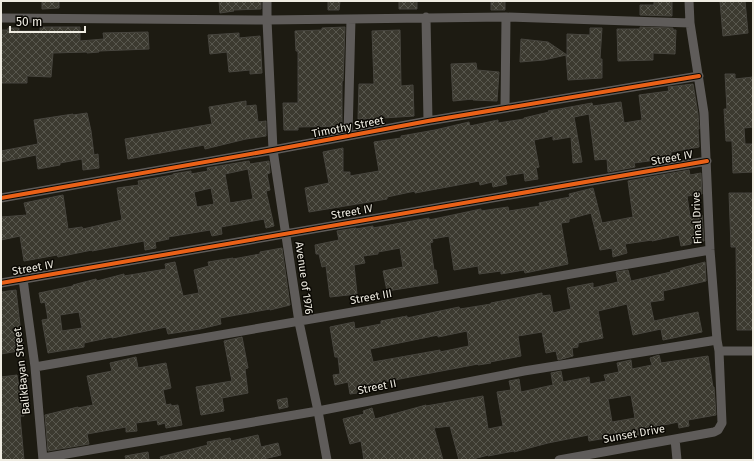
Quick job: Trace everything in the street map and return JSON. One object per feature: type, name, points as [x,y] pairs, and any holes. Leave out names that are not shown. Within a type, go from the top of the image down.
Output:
[{"type":"street","name":"Avenue of 1976","points":[[267,1],[266,20],[273,150],[298,322],[318,411],[327,460]]},
{"type":"street","name":"Final Drive","points":[[689,1],[690,23],[704,113],[710,250],[719,351],[722,423],[718,430],[714,432]]},
{"type":"street","points":[[426,17],[428,120]]},
{"type":"street","points":[[1,18],[266,20],[506,17],[690,23]]},
{"type":"street","points":[[504,108],[506,17]]},
{"type":"street","points":[[348,136],[351,19]]},
{"type":"street","name":"Timothy Street","points":[[1,198],[273,150],[428,120],[698,76]]},
{"type":"street","name":"Street IV","points":[[1,283],[707,161]]},
{"type":"street","name":"Street III","points":[[35,367],[710,250]]},
{"type":"street","name":"BalikBayan Street","points":[[23,279],[35,367],[43,459]]},
{"type":"street","name":"Street II","points":[[43,459],[318,411],[524,371],[717,340]]},
{"type":"street","points":[[719,351],[753,351]]},
{"type":"street","name":"Sunset Drive","points":[[559,460],[714,432]]},
{"type":"street","points":[[675,439],[677,460]]},
{"type":"building","points":[[42,1],[59,1],[59,8],[42,9]]},
{"type":"building","points":[[219,1],[261,1],[261,9],[233,10],[234,11],[220,13]]},
{"type":"building","points":[[328,1],[340,1],[339,10],[328,10]]},
{"type":"building","points":[[399,1],[417,1],[417,9],[399,9]]},
{"type":"building","points":[[491,1],[505,1],[505,10],[491,10]]},
{"type":"building","points":[[654,1],[672,1],[672,16],[640,15],[640,5],[654,5]]},
{"type":"building","points":[[720,1],[745,1],[748,33],[723,36]]},
{"type":"building","points":[[40,27],[80,27],[80,41],[104,39],[103,33],[148,32],[149,49],[99,51],[87,53],[53,53],[51,77],[27,76],[27,83],[1,83],[1,30],[8,30],[8,28],[19,28],[19,31],[40,31]]},
{"type":"building","points":[[345,27],[342,81],[342,126],[298,127],[298,130],[284,130],[283,103],[298,103],[298,51],[296,51],[295,31]]},
{"type":"building","points":[[640,27],[673,28],[673,30],[676,30],[675,54],[653,53],[653,60],[618,61],[617,29],[640,29]]},
{"type":"building","points":[[590,28],[602,28],[600,59],[602,59],[602,78],[568,80],[566,55],[544,60],[520,62],[521,39],[548,42],[567,55],[567,34],[590,35]]},
{"type":"building","points":[[400,30],[401,86],[413,85],[414,116],[383,119],[358,119],[359,84],[374,84],[372,31]]},
{"type":"building","points":[[239,33],[239,38],[260,36],[262,73],[250,74],[250,70],[229,72],[227,52],[210,54],[208,35]]},
{"type":"building","points":[[476,63],[477,70],[499,72],[497,101],[473,99],[453,101],[451,64]]},
{"type":"building","points":[[725,74],[735,74],[735,79],[753,77],[753,127],[744,128],[745,144],[753,144],[753,172],[733,173],[732,141],[726,141],[724,109],[727,109]]},
{"type":"building","points":[[693,84],[698,114],[699,147],[671,152],[671,158],[634,163],[635,167],[608,172],[607,159],[595,160],[589,114],[574,117],[582,162],[573,163],[571,137],[553,140],[553,136],[534,140],[539,167],[536,168],[538,179],[525,181],[524,173],[505,176],[507,184],[493,187],[492,182],[480,185],[479,181],[415,193],[415,191],[387,197],[387,199],[309,212],[305,188],[329,183],[323,152],[343,148],[343,172],[350,172],[350,176],[379,171],[374,142],[401,138],[401,136],[469,122],[470,126],[498,120],[498,123],[524,119],[549,112],[548,111],[592,103],[593,106],[621,102],[624,123],[642,120],[639,95],[669,91],[668,87]]},
{"type":"building","points":[[246,101],[246,106],[256,105],[258,122],[266,121],[266,136],[246,139],[205,149],[204,145],[128,159],[125,139],[212,124],[209,107]]},
{"type":"building","points":[[87,113],[94,155],[98,154],[99,168],[83,170],[82,159],[38,169],[36,155],[1,162],[1,151],[38,144],[34,120]]},
{"type":"building","points":[[249,161],[250,164],[269,161],[270,173],[267,174],[270,190],[266,191],[274,226],[266,228],[264,219],[221,227],[222,234],[212,236],[210,230],[168,237],[169,239],[155,242],[156,248],[145,250],[144,241],[58,257],[57,255],[24,261],[20,236],[1,240],[1,217],[27,215],[24,203],[63,195],[68,229],[82,227],[83,229],[122,220],[117,188],[139,185],[138,181],[173,174],[191,171],[191,174],[208,171],[207,168]],"holes":[[[248,169],[253,199],[230,203],[225,174]],[[211,188],[214,204],[197,207],[194,192]]]},
{"type":"building","points":[[689,170],[690,175],[701,173],[702,194],[687,196],[690,217],[702,215],[704,241],[691,244],[681,246],[679,235],[652,241],[625,244],[627,253],[613,257],[612,248],[600,250],[591,213],[569,219],[569,222],[561,223],[568,264],[525,273],[524,270],[501,274],[501,271],[479,274],[478,266],[454,270],[449,236],[432,239],[433,242],[430,243],[434,270],[436,270],[438,283],[387,291],[383,271],[403,267],[400,248],[378,252],[378,254],[363,256],[365,263],[354,265],[357,294],[330,297],[326,266],[322,267],[319,254],[316,254],[315,245],[339,240],[337,231],[373,226],[373,228],[429,218],[429,220],[481,209],[481,211],[508,207],[509,211],[540,206],[539,203],[570,197],[569,194],[593,188],[602,223],[633,217],[628,181]]},
{"type":"building","points":[[729,193],[753,193],[753,330],[737,330],[736,247],[731,247]]},
{"type":"building","points":[[282,248],[290,305],[270,310],[220,318],[221,324],[200,329],[168,334],[166,327],[84,343],[84,347],[48,353],[42,320],[48,319],[45,302],[41,303],[39,293],[73,286],[96,279],[97,281],[124,274],[124,276],[166,269],[165,264],[175,262],[183,296],[199,293],[194,270],[209,266],[208,262],[260,254],[260,252]],"holes":[[[79,312],[82,328],[62,331],[60,315]]]},
{"type":"building","points":[[705,262],[706,281],[663,291],[664,300],[650,302],[654,321],[698,312],[702,332],[663,340],[661,329],[633,335],[627,304],[598,311],[603,338],[578,343],[578,347],[572,348],[573,356],[558,360],[556,351],[546,353],[542,332],[518,336],[521,356],[490,362],[491,363],[478,364],[363,386],[364,392],[350,394],[348,382],[335,385],[333,375],[340,374],[338,357],[335,357],[330,327],[354,322],[355,329],[381,324],[381,321],[407,316],[407,318],[459,307],[460,309],[491,304],[542,293],[542,296],[550,295],[553,313],[571,309],[567,288],[593,283],[593,288],[618,282],[616,272],[628,270],[631,281],[671,272],[670,271]],"holes":[[[467,331],[469,346],[373,362],[370,349],[438,335],[438,337]]]},
{"type":"building","points":[[16,290],[24,350],[1,354],[1,292]]},
{"type":"building","points":[[242,337],[248,368],[245,369],[248,393],[222,398],[224,411],[201,415],[196,387],[232,381],[224,341]]},
{"type":"building","points":[[659,355],[661,363],[708,356],[714,387],[716,415],[688,420],[689,426],[679,428],[678,422],[638,429],[639,435],[619,438],[618,436],[589,441],[588,435],[514,452],[488,455],[470,460],[459,460],[450,426],[434,428],[443,460],[364,460],[361,441],[350,444],[343,419],[364,414],[363,411],[372,408],[375,419],[426,405],[483,396],[488,429],[503,426],[497,392],[511,390],[509,381],[519,379],[521,392],[553,385],[551,373],[561,371],[563,382],[589,377],[590,384],[606,381],[604,375],[619,372],[617,363],[631,360],[632,369],[652,365],[650,358]],"holes":[[[631,395],[635,418],[612,422],[608,399]]]},
{"type":"building","points":[[136,357],[138,368],[166,363],[171,388],[163,390],[166,405],[178,405],[182,425],[166,428],[165,423],[158,425],[157,420],[136,423],[137,431],[126,432],[126,427],[87,434],[89,444],[48,451],[45,415],[93,405],[87,376],[112,371],[110,363]]},
{"type":"building","points":[[17,375],[24,416],[20,416],[24,460],[1,460],[1,377]]},
{"type":"building","points":[[287,398],[288,407],[279,409],[277,400]]},
{"type":"building","points":[[258,435],[261,447],[278,443],[281,455],[259,460],[161,460],[160,457],[208,445],[207,442],[230,438],[231,441]]},
{"type":"building","points":[[148,452],[149,460],[126,460],[125,456]]},
{"type":"cycle path","points":[[1,198],[428,121],[699,76]]},
{"type":"cycle path","points":[[1,283],[707,161]]}]
